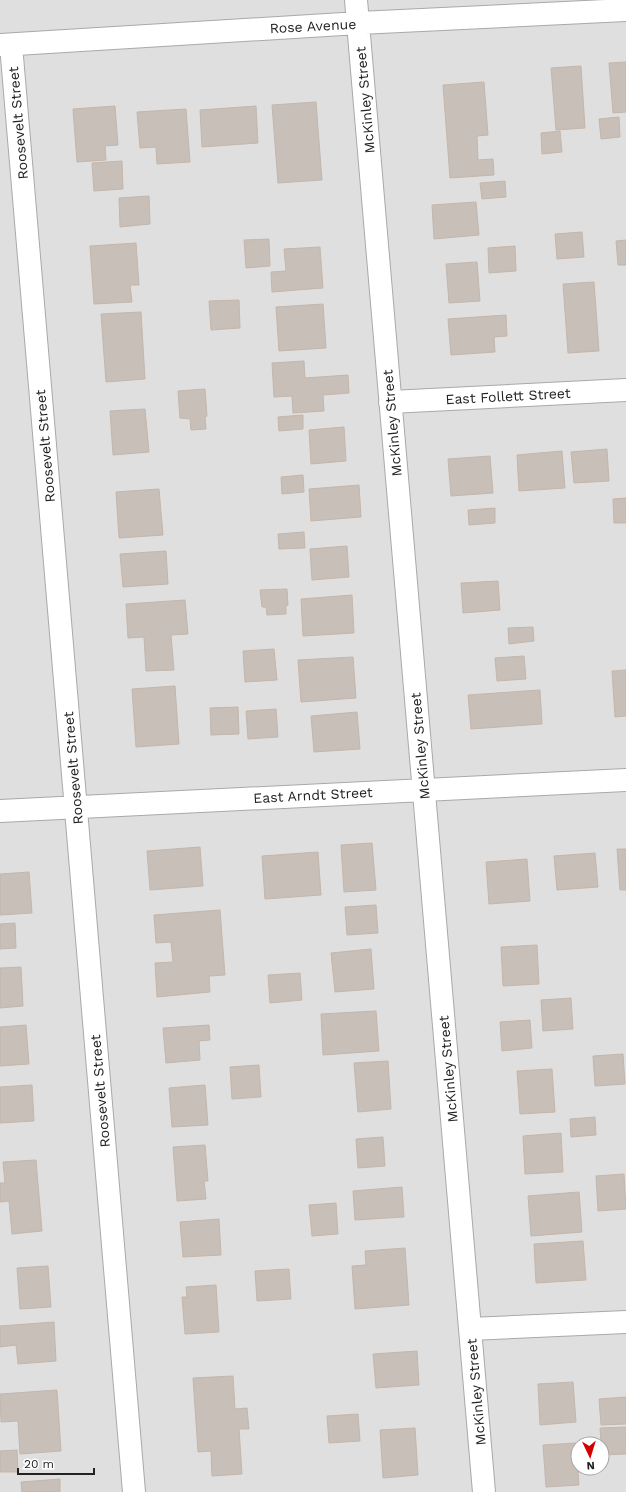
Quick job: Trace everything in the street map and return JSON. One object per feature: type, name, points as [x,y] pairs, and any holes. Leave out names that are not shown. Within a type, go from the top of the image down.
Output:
[{"type":"street","name":"McKinley Street","points":[[356,0],[484,1492]]},
{"type":"street","name":"Rose Avenue","points":[[6,45],[358,23],[626,10]]},
{"type":"street","name":"Roosevelt Street","points":[[6,45],[76,807],[134,1492]]},
{"type":"street","name":"East Follett Street","points":[[390,402],[626,390]]},
{"type":"street","name":"East Arndt Street","points":[[0,811],[626,780]]},
{"type":"street","points":[[470,1329],[626,1322]]},
{"type":"shaded area","points":[[0,0],[626,0],[626,1492],[0,1492]]},
{"type":"building","points":[[626,62],[626,112],[613,113],[609,63]]},
{"type":"building","points":[[581,66],[585,128],[556,130],[551,68]]},
{"type":"building","points":[[484,82],[488,135],[477,136],[478,160],[493,159],[494,175],[450,178],[443,85]]},
{"type":"building","points":[[316,102],[322,180],[278,183],[272,105]]},
{"type":"building","points":[[115,106],[118,145],[105,146],[106,160],[77,162],[73,109]]},
{"type":"building","points":[[256,106],[258,143],[202,147],[200,110]]},
{"type":"building","points":[[186,109],[190,162],[157,164],[156,147],[140,148],[137,112]]},
{"type":"building","points":[[619,117],[620,137],[601,139],[599,119]]},
{"type":"building","points":[[560,131],[562,152],[542,154],[541,133]]},
{"type":"building","points":[[122,161],[123,189],[94,191],[92,163]]},
{"type":"building","points":[[505,181],[506,197],[482,199],[480,183]]},
{"type":"building","points":[[149,196],[150,224],[120,227],[119,198]]},
{"type":"building","points":[[476,202],[479,235],[434,239],[432,205]]},
{"type":"building","points":[[582,232],[584,257],[557,259],[555,234]]},
{"type":"building","points":[[269,239],[270,266],[246,268],[244,240]]},
{"type":"building","points":[[626,240],[626,265],[618,265],[616,241]]},
{"type":"building","points":[[136,243],[139,285],[130,285],[132,302],[94,304],[90,246]]},
{"type":"building","points":[[515,246],[516,271],[489,273],[488,248]]},
{"type":"building","points":[[320,247],[323,288],[272,292],[271,272],[286,271],[284,249]]},
{"type":"building","points":[[477,262],[480,301],[449,303],[446,264]]},
{"type":"building","points":[[594,282],[599,351],[568,353],[563,284]]},
{"type":"building","points":[[239,300],[240,328],[211,330],[209,301]]},
{"type":"building","points":[[323,304],[326,348],[279,351],[276,307]]},
{"type":"building","points":[[141,312],[145,379],[106,382],[101,314]]},
{"type":"building","points":[[506,315],[507,336],[494,337],[495,352],[451,355],[448,319]]},
{"type":"building","points":[[304,361],[305,378],[348,375],[349,393],[323,395],[324,411],[293,413],[292,396],[274,397],[272,363]]},
{"type":"building","points":[[205,389],[207,416],[205,417],[206,429],[191,430],[190,419],[180,418],[178,391]]},
{"type":"building","points":[[145,409],[149,452],[113,455],[110,411]]},
{"type":"building","points":[[303,415],[303,429],[279,431],[278,417]]},
{"type":"building","points":[[344,427],[346,461],[311,464],[309,430]]},
{"type":"building","points":[[607,449],[609,481],[574,483],[571,452]]},
{"type":"building","points":[[562,451],[565,488],[519,491],[517,455]]},
{"type":"building","points":[[490,456],[493,493],[451,496],[448,459]]},
{"type":"building","points":[[303,475],[304,492],[282,494],[281,477]]},
{"type":"building","points":[[359,485],[361,517],[311,521],[309,489]]},
{"type":"building","points":[[159,489],[163,535],[119,538],[116,492]]},
{"type":"building","points":[[626,498],[626,523],[614,523],[613,499]]},
{"type":"building","points":[[495,508],[495,523],[469,525],[468,510]]},
{"type":"building","points":[[304,532],[305,548],[279,549],[278,534]]},
{"type":"building","points":[[347,546],[349,577],[312,580],[310,549]]},
{"type":"building","points":[[166,551],[168,584],[123,587],[120,554]]},
{"type":"building","points":[[498,581],[500,610],[463,613],[461,583]]},
{"type":"building","points":[[287,589],[288,605],[286,606],[286,614],[267,615],[266,607],[262,607],[260,590]]},
{"type":"building","points":[[352,595],[354,633],[303,636],[301,599]]},
{"type":"building","points":[[185,600],[188,634],[171,635],[174,670],[146,671],[144,637],[128,638],[126,604]]},
{"type":"building","points":[[533,627],[534,641],[509,644],[508,628]]},
{"type":"building","points":[[274,649],[277,680],[245,682],[243,651]]},
{"type":"building","points":[[524,656],[526,679],[497,681],[495,658]]},
{"type":"building","points":[[353,657],[356,698],[301,702],[298,660]]},
{"type":"building","points":[[626,670],[626,716],[615,717],[612,671]]},
{"type":"building","points":[[175,686],[179,744],[136,747],[132,689]]},
{"type":"building","points":[[540,690],[542,724],[471,729],[468,695]]},
{"type":"building","points":[[238,707],[239,734],[211,735],[210,708]]},
{"type":"building","points":[[276,709],[278,737],[248,739],[246,711]]},
{"type":"building","points":[[357,712],[360,749],[314,752],[311,716]]},
{"type":"building","points":[[372,843],[376,890],[344,892],[341,845]]},
{"type":"building","points":[[200,847],[203,886],[150,890],[147,851]]},
{"type":"building","points":[[617,849],[626,849],[626,890],[620,890]]},
{"type":"building","points":[[318,852],[321,895],[265,899],[262,856]]},
{"type":"building","points":[[595,853],[598,887],[557,890],[554,856]]},
{"type":"building","points":[[527,859],[530,901],[489,904],[486,862]]},
{"type":"building","points":[[29,872],[32,913],[0,915],[0,874]]},
{"type":"building","points":[[376,905],[378,933],[347,935],[345,907]]},
{"type":"building","points":[[220,910],[225,975],[209,976],[210,992],[157,997],[155,963],[173,962],[171,942],[156,943],[154,915]]},
{"type":"building","points":[[15,923],[16,948],[0,949],[0,924]]},
{"type":"building","points":[[537,945],[539,984],[503,986],[501,947]]},
{"type":"building","points":[[371,949],[374,989],[335,992],[331,953]]},
{"type":"building","points":[[21,967],[23,1006],[0,1008],[0,968]]},
{"type":"building","points":[[300,973],[302,1000],[270,1003],[268,975]]},
{"type":"building","points":[[571,998],[573,1029],[543,1031],[541,1000]]},
{"type":"building","points":[[376,1011],[379,1051],[323,1055],[321,1014]]},
{"type":"building","points":[[530,1020],[532,1048],[502,1051],[500,1022]]},
{"type":"building","points":[[26,1025],[29,1064],[0,1066],[0,1027]]},
{"type":"building","points":[[209,1025],[210,1040],[199,1041],[200,1060],[166,1063],[163,1028]]},
{"type":"building","points":[[623,1054],[625,1084],[595,1086],[593,1056]]},
{"type":"building","points":[[388,1061],[391,1109],[358,1112],[354,1063]]},
{"type":"building","points":[[259,1065],[261,1097],[232,1099],[230,1067]]},
{"type":"building","points":[[552,1069],[555,1112],[520,1114],[517,1071]]},
{"type":"building","points":[[32,1085],[34,1121],[0,1123],[0,1087]]},
{"type":"building","points":[[205,1085],[208,1125],[172,1127],[169,1088]]},
{"type":"building","points":[[595,1117],[596,1135],[571,1137],[570,1119]]},
{"type":"building","points":[[561,1133],[563,1172],[525,1174],[523,1136]]},
{"type":"building","points":[[383,1137],[385,1166],[358,1168],[356,1139]]},
{"type":"building","points":[[205,1145],[208,1181],[204,1181],[206,1199],[177,1201],[173,1147]]},
{"type":"building","points":[[36,1160],[42,1231],[12,1234],[9,1201],[0,1202],[0,1183],[5,1183],[3,1162]]},
{"type":"building","points":[[624,1174],[626,1209],[598,1211],[596,1176]]},
{"type":"building","points":[[402,1187],[404,1217],[355,1220],[353,1191]]},
{"type":"building","points":[[579,1192],[582,1232],[531,1236],[528,1196]]},
{"type":"building","points":[[336,1203],[338,1234],[312,1236],[309,1205]]},
{"type":"building","points":[[219,1219],[221,1255],[183,1257],[180,1222]]},
{"type":"building","points":[[583,1241],[586,1280],[536,1283],[534,1244]]},
{"type":"building","points":[[405,1248],[409,1305],[355,1309],[352,1266],[366,1265],[365,1251]]},
{"type":"building","points":[[48,1266],[51,1307],[20,1309],[17,1268]]},
{"type":"building","points":[[289,1269],[291,1299],[257,1301],[255,1271]]},
{"type":"building","points":[[216,1285],[219,1332],[185,1334],[182,1297],[187,1297],[186,1287]]},
{"type":"building","points":[[54,1322],[56,1361],[18,1364],[16,1345],[0,1347],[0,1326]]},
{"type":"building","points":[[417,1351],[419,1385],[376,1388],[373,1354]]},
{"type":"building","points":[[233,1376],[235,1409],[247,1408],[249,1429],[239,1429],[242,1474],[212,1476],[211,1451],[198,1452],[193,1378]]},
{"type":"building","points":[[573,1382],[576,1422],[540,1425],[538,1384]]},
{"type":"building","points":[[57,1390],[61,1451],[20,1454],[18,1421],[1,1422],[0,1394]]},
{"type":"building","points":[[626,1397],[626,1424],[601,1425],[599,1399]]},
{"type":"building","points":[[358,1414],[360,1441],[329,1443],[327,1416]]},
{"type":"building","points":[[626,1427],[626,1454],[610,1455],[610,1436],[601,1436],[600,1428]]},
{"type":"building","points":[[415,1428],[418,1475],[383,1478],[380,1430]]},
{"type":"building","points":[[570,1443],[570,1476],[578,1476],[579,1485],[546,1487],[543,1445]]},
{"type":"building","points":[[17,1450],[18,1472],[0,1472],[0,1451]]},
{"type":"building","points":[[60,1479],[60,1492],[22,1492],[21,1482]]}]
